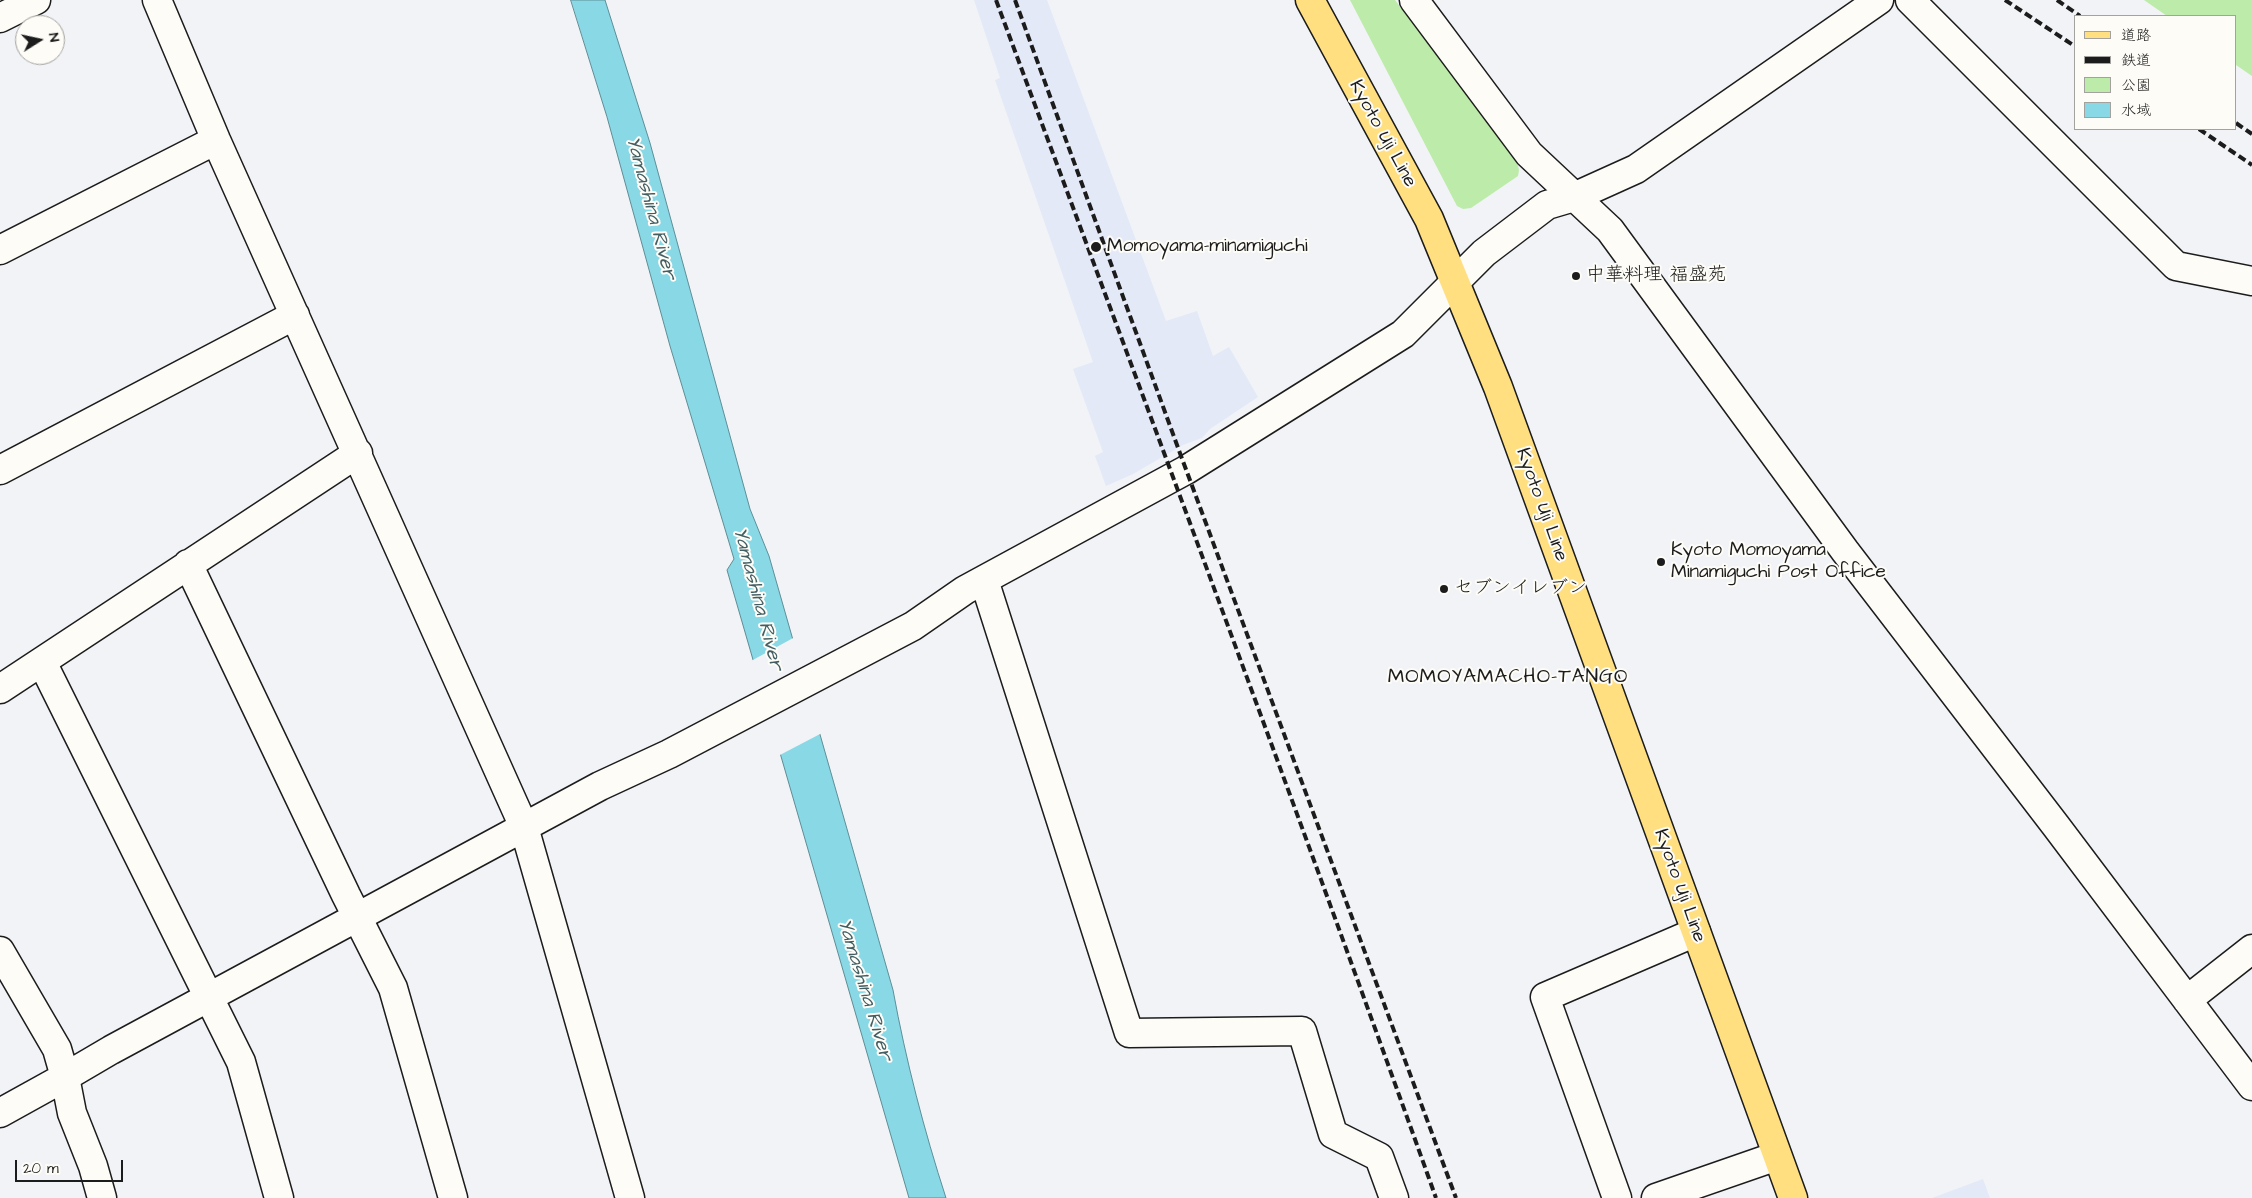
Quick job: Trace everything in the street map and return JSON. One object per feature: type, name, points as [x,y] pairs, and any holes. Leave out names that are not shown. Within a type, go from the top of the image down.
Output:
[{"type":"main road","name":"Kyoto Uji Line","points":[[1310,0],[1429,219],[1505,405],[1792,1198]]},
{"type":"street","points":[[0,18],[36,0]]},
{"type":"street","points":[[157,0],[216,140],[358,453],[524,827],[630,1198]]},
{"type":"street","points":[[1414,0],[1529,154],[1610,230],[1845,552],[2252,1086]]},
{"type":"street","points":[[0,1113],[66,1078],[111,1050],[600,786],[669,754],[913,626],[938,607],[984,580],[1186,470],[1403,334],[1484,253],[1546,205],[1574,197],[1636,169],[1879,0]]},
{"type":"street","points":[[1910,0],[2176,266],[2252,281]]},
{"type":"street","points":[[0,250],[216,140]]},
{"type":"street","points":[[0,470],[295,315]]},
{"type":"street","points":[[0,689],[358,453]]},
{"type":"street","points":[[188,564],[357,918],[393,988],[453,1198]]},
{"type":"street","points":[[984,580],[1130,1033],[1302,1031],[1333,1134],[1379,1157],[1394,1198]]},
{"type":"street","points":[[42,662],[240,1062],[279,1198]]},
{"type":"street","points":[[1617,1198],[1545,997],[1696,932]]},
{"type":"street","points":[[2188,1000],[2252,949]]},
{"type":"street","points":[[0,950],[57,1049],[66,1078],[72,1113],[93,1166],[102,1198]]},
{"type":"street","points":[[1656,1198],[1777,1156]]},
{"type":"shaded area","points":[[974,0],[1047,0],[1166,321],[1197,311],[1213,356],[1229,347],[1258,397],[1210,429],[1202,438],[1183,445],[1133,474],[1106,486],[1095,456],[1103,452],[1073,369],[1093,362],[995,80],[1000,78]]},
{"type":"shaded area","points":[[1983,1179],[1990,1198],[1932,1198]]},
{"type":"green space","points":[[1350,0],[1395,0],[1517,162],[1518,176],[1471,208],[1463,209],[1457,206]]},
{"type":"green space","points":[[2144,0],[2252,0],[2252,76],[2237,66],[2237,15],[2166,15]]},
{"type":"water","name":"Yamashina River","points":[[571,0],[605,0],[650,143],[750,509],[769,556],[893,990],[916,1095],[946,1198],[909,1198],[727,570],[734,559],[670,346],[607,117]]},
{"type":"pier","points":[[795,637],[822,733],[778,756],[751,661]]},
{"type":"railway","points":[[996,0],[1273,748],[1436,1198]]},
{"type":"railway","points":[[1015,0],[1181,456],[1456,1198]]},
{"type":"railway","points":[[2005,0],[2074,46]]},
{"type":"railway","points":[[2057,0],[2079,15]]},
{"type":"railway","points":[[2237,124],[2252,134]]},
{"type":"railway","points":[[2200,130],[2252,165]]},
{"type":"place","name":"Momoyama-minamiguchi","points":[[1096,247]]},
{"type":"place","name":"中華料理 福盛苑","points":[[1576,276]]},
{"type":"place","name":"Kyoto Momoyama Minamiguchi Post Office","points":[[1661,562]]},
{"type":"place","name":"セブンイレブン","points":[[1444,589]]},
{"type":"district","name":"MOMOYAMACHO-TANGO","points":[[1508,678]]}]
